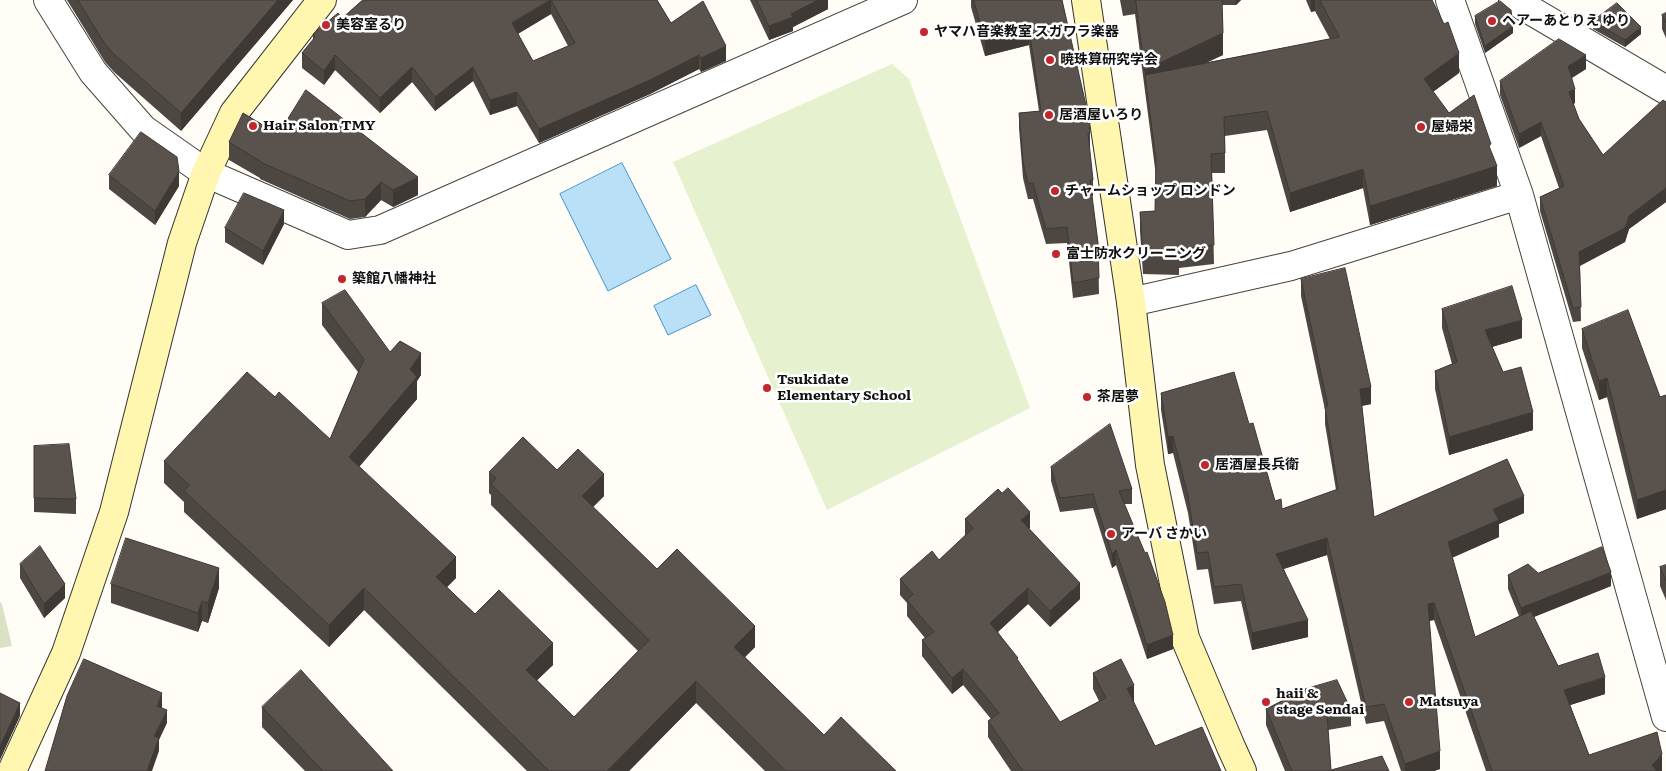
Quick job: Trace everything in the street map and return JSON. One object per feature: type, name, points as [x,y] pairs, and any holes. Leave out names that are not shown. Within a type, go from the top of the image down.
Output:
[{"type":"street","points":[[48,0],[93,72],[143,129],[206,174],[348,235],[380,230],[903,0]]},
{"type":"street","points":[[12,771],[66,653],[114,512],[182,243],[206,174],[234,113],[322,0]]},
{"type":"street","points":[[1086,0],[1131,302],[1150,465],[1185,638],[1230,747],[1242,771]]},
{"type":"street","points":[[1450,0],[1519,195],[1666,717]]},
{"type":"street","points":[[1513,0],[1666,90]]},
{"type":"street","points":[[1131,302],[1291,266],[1519,195]]},
{"type":"green space","points":[[892,64],[909,79],[1030,408],[827,510],[673,162]]},
{"type":"green space","points":[[0,602],[12,646],[0,648]]},
{"type":"water","points":[[622,163],[671,259],[608,291],[560,194]]},
{"type":"water","points":[[696,285],[711,315],[668,335],[654,306]]},
{"type":"building","points":[[78,0],[278,0],[181,113],[114,54],[105,44]]},
{"type":"building","points":[[363,0],[551,0],[657,0],[671,23],[703,1],[726,46],[701,58],[699,55],[650,80],[539,129],[517,92],[490,100],[473,67],[435,97],[412,67],[380,98],[335,55],[324,71],[302,53],[315,37],[313,34],[338,13],[342,18]],"holes":[[[551,0],[575,43],[533,61],[512,23]]]},
{"type":"building","points":[[757,0],[818,0],[791,14],[793,17],[769,26]]},
{"type":"building","points":[[974,0],[1062,0],[1088,114],[1093,180],[1090,180],[1098,243],[1099,278],[1073,283],[1067,227],[1046,229],[1033,183],[1028,183],[1023,162],[1019,113],[1041,111],[1029,29],[985,41]]},
{"type":"building","points":[[1136,0],[1222,0],[1223,33],[1145,70]]},
{"type":"building","points":[[1320,0],[1432,0],[1444,24],[1448,22],[1459,53],[1424,79],[1449,113],[1474,95],[1497,166],[1370,206],[1363,169],[1290,193],[1267,111],[1224,117],[1225,153],[1211,154],[1214,245],[1179,249],[1179,255],[1143,255],[1140,212],[1155,211],[1156,160],[1145,75],[1339,37]]},
{"type":"building","points":[[1500,1],[1511,10],[1513,26],[1485,46],[1475,16]]},
{"type":"building","points":[[1617,3],[1641,27],[1625,40],[1593,21]]},
{"type":"building","points":[[1666,13],[1666,23],[1662,15]]},
{"type":"building","points":[[1559,39],[1586,55],[1568,66],[1575,89],[1569,92],[1579,119],[1603,155],[1663,100],[1666,102],[1666,188],[1629,216],[1625,228],[1579,252],[1581,307],[1573,308],[1540,197],[1564,186],[1541,122],[1519,134],[1500,81]]},
{"type":"building","points":[[306,90],[418,177],[393,190],[381,182],[365,199],[350,201],[260,162],[229,142],[243,113],[278,134]]},
{"type":"building","points":[[141,132],[177,157],[179,171],[155,211],[109,175]]},
{"type":"building","points":[[244,193],[284,210],[263,251],[225,228]]},
{"type":"building","points":[[1345,268],[1371,387],[1360,389],[1374,517],[1507,459],[1524,496],[1493,509],[1499,520],[1448,542],[1475,637],[1531,611],[1558,666],[1598,653],[1605,677],[1564,690],[1589,755],[1657,732],[1662,754],[1652,765],[1657,771],[1492,771],[1434,603],[1428,604],[1440,751],[1405,764],[1384,704],[1366,707],[1327,538],[1276,554],[1308,620],[1252,633],[1241,584],[1214,587],[1208,552],[1197,553],[1188,496],[1173,436],[1168,437],[1161,393],[1234,372],[1249,424],[1253,423],[1275,501],[1281,499],[1282,509],[1338,489],[1325,407],[1328,406],[1301,279]]},
{"type":"building","points":[[1512,286],[1522,320],[1485,330],[1503,372],[1521,367],[1533,412],[1449,437],[1435,371],[1457,362],[1442,309]]},
{"type":"building","points":[[345,290],[390,352],[400,341],[421,353],[410,369],[417,377],[349,457],[456,557],[436,577],[475,614],[499,590],[553,643],[526,670],[574,717],[649,640],[491,484],[496,478],[489,472],[523,437],[557,470],[578,449],[604,474],[582,496],[657,569],[677,549],[755,626],[734,647],[824,735],[841,717],[896,771],[786,771],[696,681],[607,771],[549,771],[364,588],[329,625],[184,491],[189,485],[164,461],[247,372],[275,397],[279,392],[330,439],[364,359],[322,303]]},
{"type":"building","points":[[1628,310],[1660,397],[1666,395],[1666,490],[1637,500],[1607,378],[1599,381],[1582,329]]},
{"type":"building","points":[[1110,424],[1132,489],[1119,491],[1145,553],[1147,552],[1165,602],[1173,635],[1147,645],[1116,550],[1112,554],[1093,494],[1060,498],[1051,467]]},
{"type":"building","points":[[69,444],[76,499],[34,498],[34,446]]},
{"type":"building","points":[[1008,488],[1030,512],[1021,520],[1080,583],[1050,611],[1028,588],[990,623],[1018,658],[1060,722],[1106,698],[1093,673],[1121,659],[1134,685],[1127,688],[1155,746],[1202,727],[1221,771],[1023,771],[988,721],[999,713],[963,669],[952,678],[922,640],[934,632],[907,600],[913,594],[900,579],[932,551],[939,560],[973,528],[965,519],[998,489],[1002,493]]},
{"type":"building","points":[[126,538],[219,568],[208,603],[202,601],[198,613],[111,584]]},
{"type":"building","points":[[40,546],[65,584],[44,604],[20,564]]},
{"type":"building","points":[[1602,547],[1611,572],[1521,608],[1508,575],[1528,564],[1538,573]]},
{"type":"building","points":[[1666,565],[1666,581],[1660,567]]},
{"type":"building","points":[[84,659],[162,693],[157,706],[167,710],[154,736],[159,738],[147,771],[45,771],[67,696]]},
{"type":"building","points":[[301,670],[393,771],[323,771],[262,707]]},
{"type":"building","points":[[1337,680],[1351,710],[1327,714],[1331,770],[1382,756],[1389,771],[1292,771],[1266,709],[1305,689]]},
{"type":"building","points":[[0,693],[20,703],[0,746]]},
{"type":"place","name":"ヘアーあとりえ ゆり","points":[[1492,21]]},
{"type":"place","name":"美容室るり","points":[[326,25]]},
{"type":"place","name":"ヤマハ音楽教室 スガワラ楽器","points":[[924,32]]},
{"type":"place","name":"暁珠算研究学会","points":[[1050,60]]},
{"type":"place","name":"居酒屋いろり","points":[[1049,115]]},
{"type":"place","name":"Hair Salon TMY","points":[[253,126]]},
{"type":"place","name":"屋婦栄","points":[[1421,127]]},
{"type":"place","name":"チャームショップ ロンドン","points":[[1055,191]]},
{"type":"place","name":"富士防水クリーニング","points":[[1056,254]]},
{"type":"place","name":"築館八幡神社","points":[[342,279]]},
{"type":"place","name":"Tsukidate Elementary School","points":[[767,388]]},
{"type":"place","name":"茶居夢","points":[[1087,397]]},
{"type":"place","name":"居酒屋長兵衛","points":[[1205,465]]},
{"type":"place","name":"アーバ さかい","points":[[1111,534]]},
{"type":"place","name":"haii & stage Sendai","points":[[1266,702]]},
{"type":"place","name":"Matsuya","points":[[1409,702]]}]
